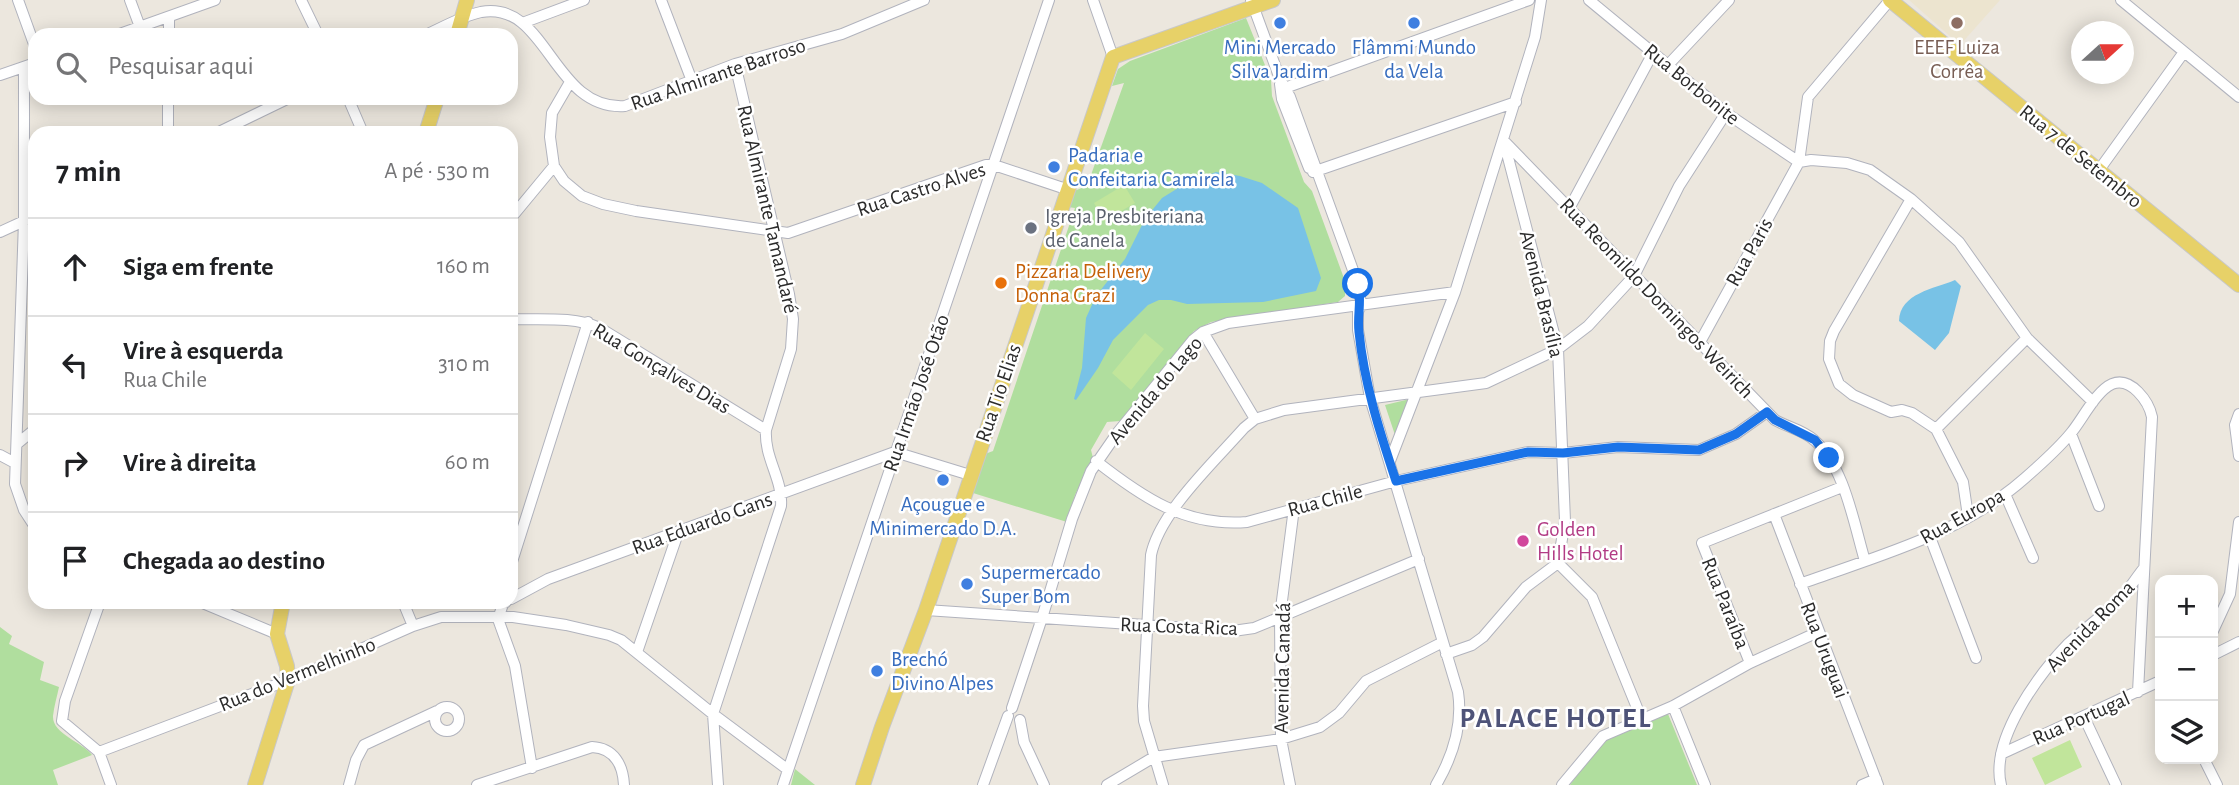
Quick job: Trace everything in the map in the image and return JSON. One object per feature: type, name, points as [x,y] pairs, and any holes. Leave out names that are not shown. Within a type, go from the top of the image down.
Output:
[{"type":"main road","points":[[459,28],[467,0]]},
{"type":"main road","points":[[1113,57],[1253,4],[1273,0]]},
{"type":"main road","name":"Rua 7 de Setembro","points":[[1890,0],[2239,285]]},
{"type":"main road","name":"Rua Tio Elias","points":[[863,785],[926,610],[1113,57]]},
{"type":"main road","points":[[428,126],[435,105]]},
{"type":"main road","points":[[255,785],[288,680],[287,666],[277,634],[282,609]]},
{"type":"street","points":[[18,0],[28,28]]},
{"type":"street","points":[[130,0],[140,27]]},
{"type":"street","points":[[137,28],[215,0]]},
{"type":"street","points":[[301,0],[315,28]]},
{"type":"street","points":[[441,28],[481,12],[512,15],[525,22],[584,0]]},
{"type":"street","points":[[661,0],[692,81]]},
{"type":"street","name":"Rua Almirante Barroso","points":[[525,22],[570,82],[595,102],[615,107],[636,103],[735,64],[842,34],[924,0]]},
{"type":"street","name":"Rua Irmão José Otão","points":[[783,785],[1049,0]]},
{"type":"street","points":[[1093,0],[1113,57]]},
{"type":"street","points":[[1282,85],[1529,0]]},
{"type":"street","points":[[1390,461],[1455,292],[1516,102],[1535,37],[1541,0]]},
{"type":"street","name":"Rua Borbonite","points":[[1589,0],[1726,113],[1799,162]]},
{"type":"street","points":[[1668,65],[1729,0]]},
{"type":"street","points":[[1890,0],[1808,97],[1799,162],[1811,160],[1847,163],[1870,170],[1911,199],[1959,242],[2027,338],[2093,402]]},
{"type":"street","points":[[2121,0],[2239,97]]},
{"type":"street","points":[[1253,4],[1330,215],[1358,307],[1358,330],[1370,398],[1458,692],[1461,719],[1446,768],[1444,785]]},
{"type":"street","points":[[169,17],[169,28]]},
{"type":"street","points":[[2099,170],[2184,52]]},
{"type":"street","points":[[1570,207],[1653,53]]},
{"type":"street","name":"Rua Almirante Tamandaré","points":[[735,64],[789,294],[793,327],[791,349],[766,430],[766,452],[782,494]]},
{"type":"street","points":[[0,75],[28,66]]},
{"type":"street","points":[[518,210],[554,166],[550,137],[552,113],[570,82]]},
{"type":"street","points":[[1314,172],[1516,102]]},
{"type":"street","points":[[30,105],[30,126]]},
{"type":"street","points":[[168,105],[168,126]]},
{"type":"street","points":[[231,126],[275,105]]},
{"type":"street","points":[[351,105],[360,126]]},
{"type":"street","points":[[1163,785],[1144,721],[1143,706],[1152,548],[1173,511],[1244,428],[1255,419],[1284,410],[1486,383],[1558,349],[1588,326],[1634,276],[1679,187],[1726,113]]},
{"type":"street","name":"Rua Reomildo Domingos Weirich","points":[[1503,139],[1775,420],[1815,440],[1835,468],[1865,561]]},
{"type":"street","name":"Avenida Brasília","points":[[1503,139],[1558,349],[1564,521],[1558,563]]},
{"type":"street","name":"Rua Paris","points":[[1700,342],[1799,162]]},
{"type":"street","name":"Rua Castro Alves","points":[[554,166],[572,189],[603,204],[788,233],[969,170],[994,165],[1069,190]]},
{"type":"street","points":[[1911,199],[1834,331],[1830,341],[1829,359],[1835,378],[1853,395],[1891,412],[1902,410],[1912,413],[1936,429],[1964,482],[1968,516]]},
{"type":"street","points":[[0,232],[28,218]]},
{"type":"street","points":[[28,237],[15,463],[15,484],[19,499],[28,515]]},
{"type":"street","name":"Avenida do Lago","points":[[983,785],[1012,719],[1018,686],[1072,519],[1096,461],[1193,340],[1203,332],[1228,323],[1455,292]]},
{"type":"street","name":"Rua Gonçalves Dias","points":[[518,319],[588,322],[766,430]]},
{"type":"street","points":[[518,543],[588,322]]},
{"type":"street","points":[[1203,332],[1255,419]]},
{"type":"street","points":[[1936,429],[2027,338]]},
{"type":"street","name":"Avenida Roma","points":[[2001,785],[1999,773],[2003,741],[2052,661],[2119,600],[2144,568],[2152,438],[2151,411],[2141,396],[2124,383],[2108,386],[2093,402]]},
{"type":"street","name":"Rua Europa","points":[[1800,584],[1930,537],[2005,494],[2026,478],[2071,433],[2093,402]]},
{"type":"street","name":"Rua Chile","points":[[1096,461],[1143,496],[1173,511],[1234,523],[1247,522],[1396,481],[1528,452],[1563,453],[1618,447],[1699,450],[1736,434],[1767,412]]},
{"type":"street","points":[[2239,414],[2235,425],[2239,456]]},
{"type":"street","points":[[2071,433],[2099,506]]},
{"type":"street","points":[[17,444],[28,435]]},
{"type":"street","points":[[895,452],[970,475]]},
{"type":"street","name":"Rua Eduardo Gans","points":[[518,595],[548,579],[895,452]]},
{"type":"street","points":[[0,455],[15,463]]},
{"type":"street","points":[[1774,514],[1842,487]]},
{"type":"street","points":[[718,785],[713,714],[779,514],[782,494]]},
{"type":"street","points":[[2005,494],[2033,558]]},
{"type":"street","name":"Avenida Canadá","points":[[1290,785],[1281,739],[1280,616],[1294,508]]},
{"type":"street","name":"Rua Paraíba","points":[[1750,663],[1702,543],[1774,514]]},
{"type":"street","name":"Rua Uruguai","points":[[1774,514],[1877,782]]},
{"type":"street","points":[[2218,622],[2230,594],[2239,522]]},
{"type":"street","points":[[637,652],[678,533]]},
{"type":"street","points":[[1930,537],[1976,658]]},
{"type":"street","name":"Rua Costa Rica","points":[[926,610],[1233,631],[1254,628],[1419,559]]},
{"type":"street","points":[[1447,654],[1472,645],[1483,637],[1526,587],[1558,563],[1592,597],[1642,719]]},
{"type":"street","points":[[2138,692],[2144,568]]},
{"type":"street","points":[[98,609],[62,713],[62,721],[99,752],[111,785]]},
{"type":"street","points":[[217,609],[277,634]]},
{"type":"street","points":[[406,609],[413,626]]},
{"type":"street","name":"Rua Eduardo Gans","points":[[498,619],[503,609]]},
{"type":"street","name":"Rua do Vermelhinho","points":[[99,752],[288,680],[413,626],[441,617],[527,619],[609,635],[637,652],[713,714],[787,769]]},
{"type":"street","points":[[498,619],[515,666],[531,768]]},
{"type":"street","points":[[1562,785],[1603,736],[1673,706],[1750,663],[1818,632]]},
{"type":"street","points":[[1107,785],[1154,757],[1281,739],[1320,727],[1339,713],[1366,681],[1443,642]]},
{"type":"street","points":[[2218,651],[2239,642]]},
{"type":"street","name":"Rua Portugal","points":[[2001,754],[2155,684]]},
{"type":"street","points":[[1673,706],[1705,785]]},
{"type":"street","points":[[349,785],[356,760],[364,745],[438,711]]},
{"type":"street","points":[[2084,717],[2116,785]]},
{"type":"street","points":[[1012,719],[1044,785]]},
{"type":"street","points":[[477,785],[583,748],[599,748],[611,754],[621,764],[624,785]]},
{"type":"street","points":[[2206,764],[2217,785]]},
{"type":"street","points":[[1436,785],[1446,768]]},
{"type":"street","points":[[1862,785],[1877,782]]},
{"type":"shaded area","name":"EEEF Luiza Corrêa","points":[[1909,0],[2000,0],[1960,45]]},
{"type":"green space","points":[[1246,18],[1271,80],[1272,96],[1304,182],[1312,191],[1345,281],[1345,296],[1338,302],[1211,322],[1194,331],[1120,421],[1107,422],[1091,450],[1093,458],[1075,495],[1067,522],[973,493],[985,454],[993,451],[1075,208],[1068,207],[1074,191],[1087,186],[1124,83],[1112,86],[1118,69],[1130,61]]},
{"type":"green space","points":[[1124,185],[1135,203],[1104,221],[1094,203]]},
{"type":"green space","points":[[1145,333],[1164,349],[1131,390],[1112,373]]},
{"type":"green space","points":[[1410,399],[1397,441],[1385,405]]},
{"type":"green space","points":[[0,627],[12,636],[9,644],[44,662],[40,680],[59,687],[53,712],[57,728],[92,755],[53,770],[58,785],[0,785]]},
{"type":"green space","points":[[1668,714],[1697,785],[1570,785],[1599,746],[1607,740]]},
{"type":"green space","points":[[2070,740],[2082,767],[2045,785],[2032,758]]},
{"type":"green space","points":[[795,769],[815,785],[791,785]]},
{"type":"water","points":[[1216,172],[1262,183],[1298,208],[1321,278],[1316,291],[1263,302],[1187,304],[1159,300],[1148,305],[1113,340],[1098,368],[1076,400],[1074,399],[1082,368],[1086,318],[1096,296],[1125,259],[1145,219],[1162,198],[1183,185]]},
{"type":"water","points":[[1955,280],[1961,286],[1949,333],[1935,350],[1899,321],[1901,312],[1905,304],[1920,293]]},
{"type":"place","name":"Mini Mercado Silva Jardim","points":[[1280,23]]},
{"type":"place","name":"Flâmmi Mundo da Vela","points":[[1414,23]]},
{"type":"place","name":"EEEF Luiza Corrêa","points":[[1957,23]]},
{"type":"place","name":"Padaria e Confeitaria Camirela","points":[[1054,167]]},
{"type":"place","name":"Igreja Presbiteriana de Canela","points":[[1031,228]]},
{"type":"place","name":"Pizzaria Delivery Donna Grazi","points":[[1001,283]]},
{"type":"place","name":"Açougue e Minimercado D.A.","points":[[943,480]]},
{"type":"place","name":"Golden Hills Hotel","points":[[1523,541]]},
{"type":"place","name":"Supermercado Super Bom","points":[[967,584]]},
{"type":"place","name":"Brechó Divino Alpes","points":[[877,671]]},
{"type":"district","name":"PALACE HOTEL","points":[[1556,717]]},
{"type":"route","points":[[1358,284],[1361,304],[1358,330],[1370,398],[1396,481],[1528,452],[1563,453],[1618,447],[1699,450],[1736,434],[1767,412],[1784,426],[1815,440],[1829,458]]}]
